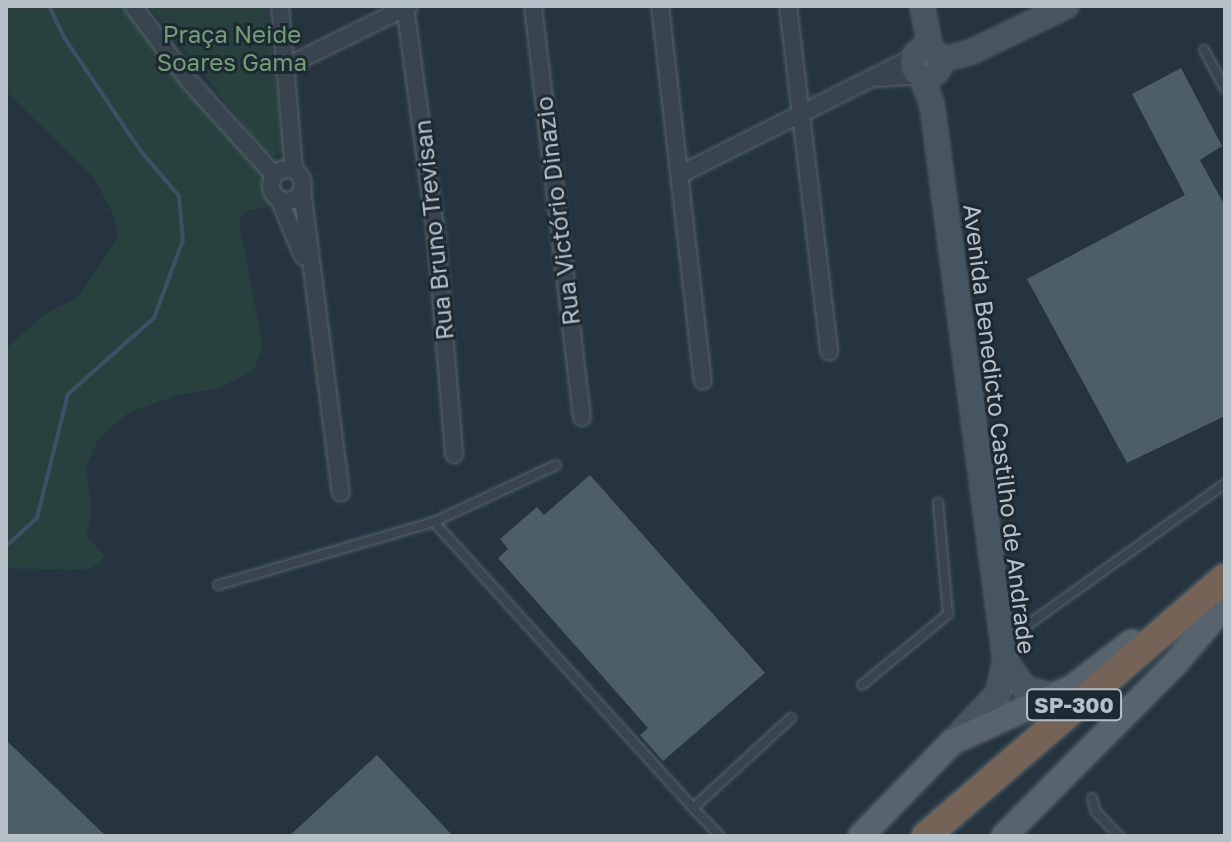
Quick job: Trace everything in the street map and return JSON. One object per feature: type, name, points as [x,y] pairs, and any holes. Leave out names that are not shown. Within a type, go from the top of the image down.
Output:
[{"type":"highway","name":"SP-300","points":[[926,836],[1221,595]]},
{"type":"highway","name":"SP-300","points":[[953,836],[1221,595]]},
{"type":"main road","points":[[923,13],[925,63],[971,52],[1035,13],[1067,6]]},
{"type":"main road","name":"Avenida Benedicto Castilho de Andrade","points":[[925,63],[1004,651],[998,693],[952,742]]},
{"type":"main road","points":[[861,836],[952,742],[1055,696],[1221,595]]},
{"type":"main road","points":[[1004,836],[1174,665],[1221,595]]},
{"type":"main road","points":[[1004,651],[1025,689],[1055,696]]},
{"type":"street","points":[[133,6],[189,81],[274,175],[272,191],[279,199],[310,272]]},
{"type":"street","points":[[280,6],[294,170],[302,190],[310,272],[341,493]]},
{"type":"street","name":"Rua Victório Dinazio","points":[[533,6],[582,417]]},
{"type":"street","points":[[660,6],[683,173],[703,381]]},
{"type":"street","points":[[788,6],[804,116],[829,352]]},
{"type":"street","points":[[287,66],[407,7]]},
{"type":"street","name":"Rua Bruno Trevisan","points":[[407,7],[436,234],[454,454]]},
{"type":"street","points":[[683,173],[804,116],[873,79],[925,63]]},
{"type":"street","points":[[274,175],[294,170]]},
{"type":"street","points":[[279,199],[290,201],[302,190]]},
{"type":"lane","points":[[1204,50],[1225,89]]},
{"type":"lane","points":[[218,585],[434,522],[556,465]]},
{"type":"lane","points":[[1004,651],[1225,484]]},
{"type":"lane","points":[[862,685],[948,614],[938,502]]},
{"type":"lane","points":[[434,522],[720,836]]},
{"type":"lane","points":[[693,808],[791,718]]},
{"type":"lane","points":[[1092,798],[1096,812],[1119,836]]},
{"type":"green space","points":[[6,6],[142,6],[266,172],[276,195],[271,207],[244,211],[239,221],[263,347],[253,371],[216,389],[177,395],[128,413],[98,439],[86,469],[92,511],[86,535],[105,556],[98,565],[83,570],[6,568],[6,349],[42,316],[78,297],[118,237],[113,214],[94,178],[6,91]]},
{"type":"green space","name":"Praça Neide Soares Gama","points":[[149,6],[267,6],[284,151],[270,158]]},
{"type":"building","points":[[1181,68],[1222,146],[1200,160],[1225,206],[1225,416],[1127,463],[1027,279],[1185,195],[1132,94]]},
{"type":"building","points":[[590,475],[765,673],[663,761],[640,735],[648,728],[498,558],[508,549],[500,539],[537,507],[544,515]]},
{"type":"building","points":[[6,740],[106,836],[6,836]]},
{"type":"building","points":[[377,755],[453,836],[289,836]]},
{"type":"waterway","points":[[6,546],[37,518],[68,394],[154,318],[183,240],[179,196],[140,150],[65,39],[49,6]]}]
